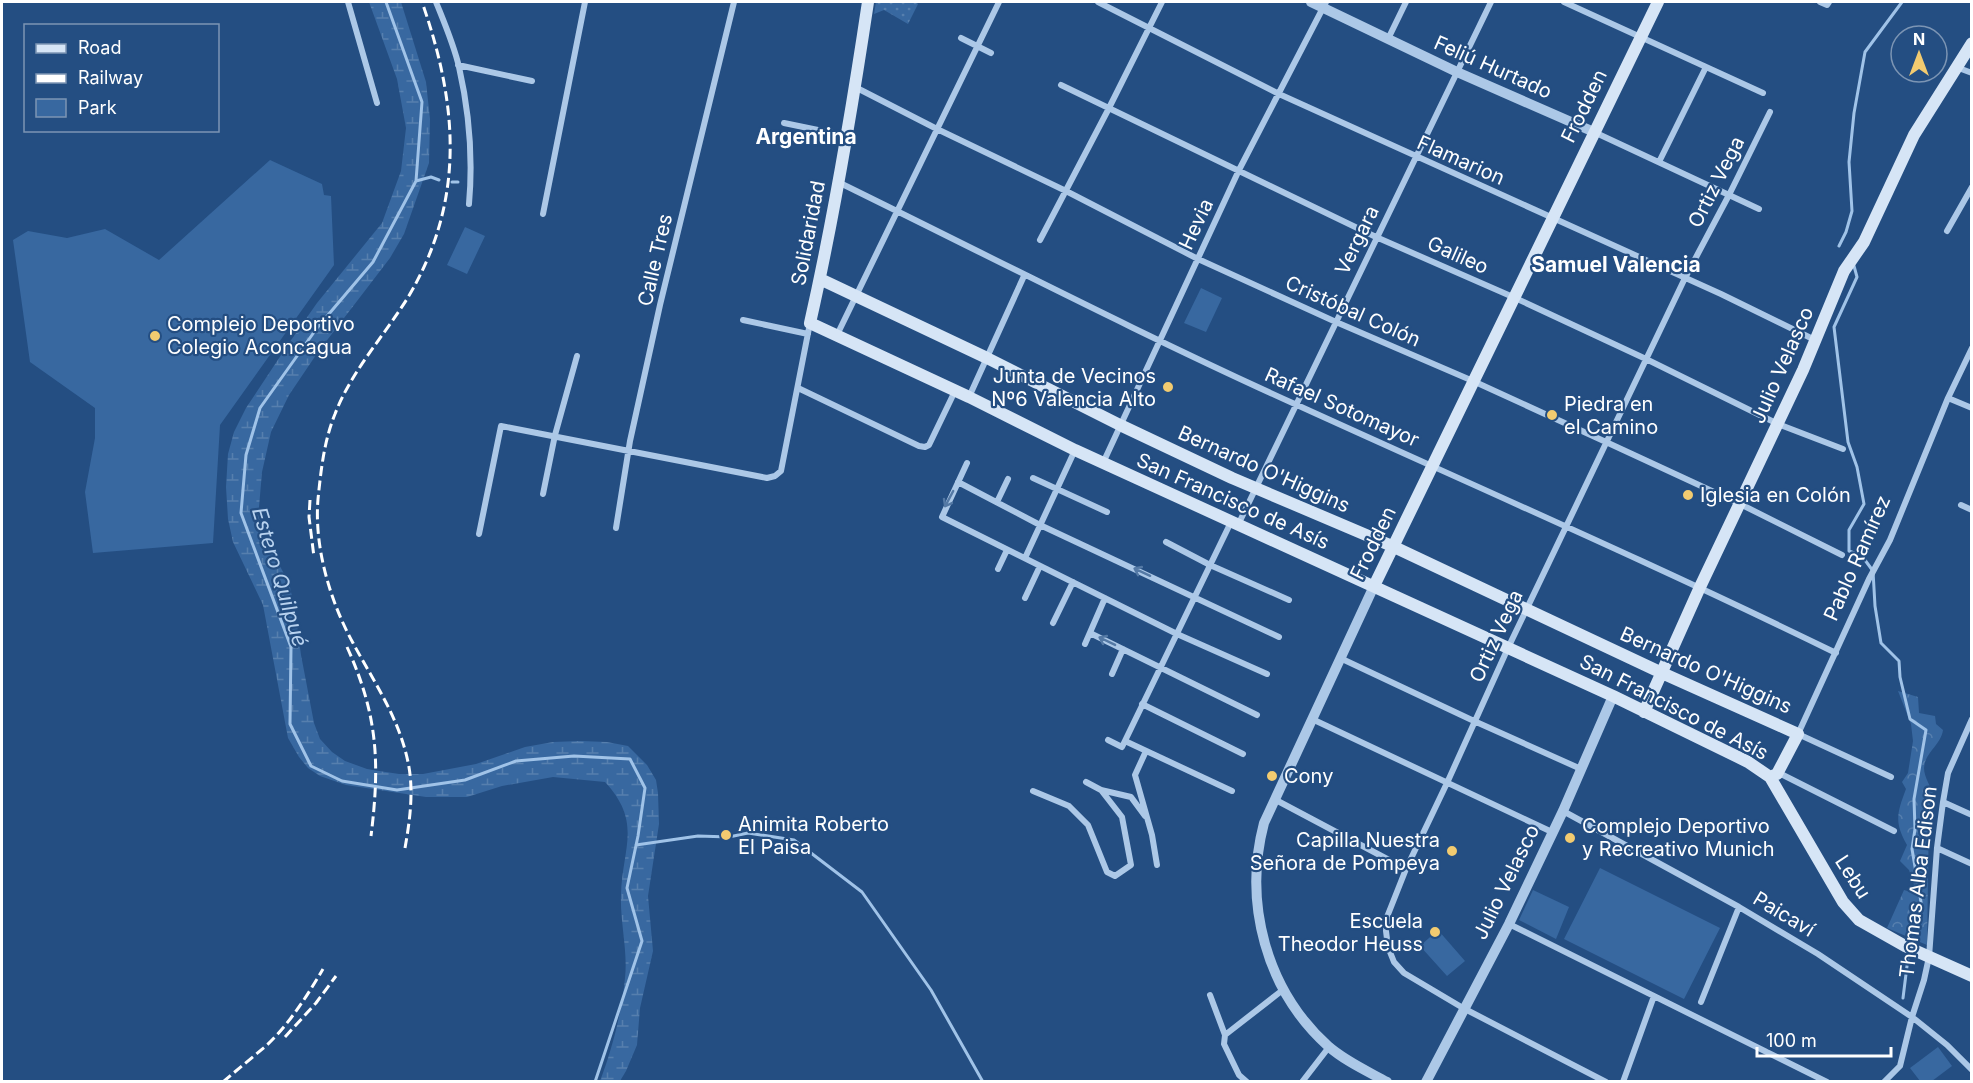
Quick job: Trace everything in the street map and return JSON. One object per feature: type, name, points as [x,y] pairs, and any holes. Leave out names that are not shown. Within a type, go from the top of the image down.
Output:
[{"type":"main road","name":"Solidaridad","points":[[809,329],[847,136],[868,2]]},
{"type":"main road","name":"Frodden","points":[[1374,586],[1658,2]]},
{"type":"main road","name":"Julio Velasco","points":[[1644,712],[1700,587],[1803,370],[1844,271],[1864,242],[1914,135],[1971,43]]},
{"type":"main road","name":"Bernardo O'Higgins","points":[[820,279],[987,358],[1120,425],[1256,488],[1392,546],[1798,734]]},
{"type":"main road","name":"San Francisco de Asís","points":[[809,329],[837,335],[1103,463],[1613,696],[1773,776]]},
{"type":"main road","name":"Pablo Ramírez","points":[[1773,776],[1798,734]]},
{"type":"main road","name":"Lebu","points":[[1773,776],[1843,902],[1859,920],[1971,976]]},
{"type":"street","points":[[348,2],[377,104]]},
{"type":"street","points":[[437,2],[458,64],[465,98],[472,175],[469,204]]},
{"type":"street","points":[[543,214],[585,2]]},
{"type":"street","name":"Calle Tres","points":[[616,528],[629,451],[660,305],[735,2]]},
{"type":"street","points":[[837,335],[999,2]]},
{"type":"street","name":"Flamarion","points":[[1098,2],[1150,26],[1279,94],[1815,340]]},
{"type":"street","points":[[1040,240],[1162,2]]},
{"type":"street","name":"Feliú Hurtado","points":[[1311,2],[1324,4],[1388,39],[1457,72],[1594,132],[1759,209]]},
{"type":"street","points":[[1388,39],[1406,2]]},
{"type":"street","name":"Vergara","points":[[1124,744],[1210,565],[1256,488],[1491,2]]},
{"type":"street","points":[[1564,2],[1763,93]]},
{"type":"street","points":[[1820,2],[1828,3]]},
{"type":"street","name":"Hevia","points":[[1103,463],[1239,170],[1324,4]]},
{"type":"street","points":[[961,38],[991,53]]},
{"type":"street","points":[[458,64],[532,81]]},
{"type":"street","points":[[1659,162],[1706,67]]},
{"type":"street","points":[[1956,67],[1971,73]]},
{"type":"street","name":"Galileo","points":[[1061,86],[1376,237],[1646,359],[1778,424],[1843,449]]},
{"type":"street","name":"Cristóbal Colón","points":[[855,87],[1198,259],[1606,442],[1740,504],[1842,555]]},
{"type":"street","name":"Ortiz Vega","points":[[1606,1082],[1463,1008],[1404,973],[1394,962],[1388,946],[1387,916],[1474,721],[1684,278],[1770,112]]},
{"type":"street","points":[[784,123],[847,136]]},
{"type":"street","name":"Rafael Sotomayor","points":[[838,182],[1024,276],[1160,341],[1700,587],[1836,653]]},
{"type":"street","points":[[1947,231],[1971,187]]},
{"type":"street","points":[[969,397],[1024,276]]},
{"type":"street","points":[[743,320],[809,329]]},
{"type":"street","name":"Solidaridad","points":[[629,451],[767,478],[775,476],[781,471],[809,329]]},
{"type":"street","name":"Pablo Ramírez","points":[[1798,734],[1877,562],[1890,540],[1971,348]]},
{"type":"street","points":[[543,494],[555,435],[577,356]]},
{"type":"street","points":[[798,388],[925,447],[929,445],[955,390]]},
{"type":"street","points":[[1948,398],[1971,408]]},
{"type":"street","points":[[479,534],[501,426],[629,451]]},
{"type":"street","points":[[1025,558],[1076,450]]},
{"type":"street","points":[[967,463],[942,512],[942,517],[1177,634],[1267,674]]},
{"type":"street","points":[[1033,478],[1107,512]]},
{"type":"street","points":[[997,502],[1008,479]]},
{"type":"street","points":[[958,482],[1040,525],[1279,638]]},
{"type":"street","points":[[1960,505],[1971,510]]},
{"type":"street","points":[[1166,542],[1210,565],[1289,600]]},
{"type":"street","points":[[998,569],[1007,550]]},
{"type":"street","points":[[1026,598],[1040,566]]},
{"type":"street","points":[[1053,622],[1073,582]]},
{"type":"street","name":"Frodden","points":[[1374,586],[1264,823],[1257,858],[1257,899],[1261,934],[1276,975],[1312,1030],[1329,1047],[1387,1082]]},
{"type":"street","points":[[1085,644],[1105,598]]},
{"type":"street","points":[[1090,633],[1257,715]]},
{"type":"street","points":[[1112,674],[1123,649]]},
{"type":"street","points":[[1340,658],[1581,769]]},
{"type":"street","name":"Julio Velasco","points":[[1426,1082],[1509,924],[1563,811],[1613,696]]},
{"type":"street","points":[[1142,704],[1243,754]]},
{"type":"street","points":[[1312,719],[1552,832]]},
{"type":"street","name":"Thomas Alba Edison","points":[[1884,1082],[1900,1066],[1924,980],[1929,957],[1937,848],[1948,773],[1971,719]]},
{"type":"street","name":"Bernardo O'Higgins","points":[[1798,734],[1891,777]]},
{"type":"street","points":[[1108,740],[1146,751],[1232,791]]},
{"type":"street","points":[[1146,751],[1135,775],[1157,865]]},
{"type":"street","name":"San Francisco de Asís","points":[[1773,776],[1784,775],[1894,831]]},
{"type":"street","points":[[1086,783],[1101,790],[1131,797],[1147,819]]},
{"type":"street","points":[[1033,791],[1069,806],[1088,825],[1107,872],[1115,876],[1131,865],[1122,817],[1101,790]]},
{"type":"street","points":[[1274,800],[1406,869]]},
{"type":"street","points":[[1943,802],[1971,815]]},
{"type":"street","name":"Paicaví","points":[[1563,811],[1739,907],[1818,954],[1912,1017],[1947,1045],[1971,1070]]},
{"type":"street","points":[[1937,848],[1971,864]]},
{"type":"street","points":[[1701,1002],[1739,907]]},
{"type":"street","points":[[1509,924],[1827,1082]]},
{"type":"street","points":[[1225,1035],[1284,989]]},
{"type":"street","points":[[1210,995],[1225,1035],[1224,1044],[1239,1075],[1246,1082]]},
{"type":"street","points":[[1623,1082],[1654,996]]},
{"type":"street","points":[[1302,1082],[1329,1047]]},
{"type":"green space","points":[[369,2],[401,2],[426,82],[430,119],[429,163],[404,234],[390,258],[318,352],[289,395],[271,432],[262,472],[259,507],[262,533],[289,583],[314,723],[320,739],[332,752],[345,761],[379,771],[423,774],[476,764],[525,747],[553,742],[580,741],[607,742],[628,746],[647,765],[656,780],[659,824],[648,896],[653,951],[640,1008],[637,1045],[620,1081],[600,1081],[619,1017],[626,968],[621,895],[628,836],[624,810],[617,797],[605,782],[553,777],[502,786],[467,797],[426,797],[346,785],[320,776],[308,768],[288,738],[263,605],[233,542],[228,519],[226,487],[228,454],[234,432],[246,408],[317,303],[382,223],[401,171],[406,128],[397,79]]},
{"type":"green space","points":[[876,2],[916,2],[918,4],[908,24],[884,10],[874,14]]},
{"type":"green space","name":"Complejo Deportivo Colegio Aconcagua","points":[[270,160],[322,184],[324,195],[331,196],[334,265],[220,425],[213,543],[93,553],[85,492],[95,438],[95,408],[30,362],[13,240],[28,231],[67,238],[105,229],[159,260]]},
{"type":"green space","points":[[465,227],[485,236],[467,274],[447,265]]},
{"type":"green space","points":[[1201,288],[1222,298],[1206,332],[1184,323]]},
{"type":"green space","points":[[1898,691],[1918,697],[1919,713],[1935,716],[1936,724],[1943,730],[1927,757],[1924,768],[1934,796],[1930,802],[1929,812],[1927,945],[1887,928],[1904,890],[1917,894],[1909,870],[1900,861],[1907,845],[1900,830],[1898,817],[1906,789],[1902,782],[1908,773],[1913,741],[1911,724]]},
{"type":"green space","points":[[1600,868],[1720,928],[1684,999],[1564,939]]},
{"type":"green space","points":[[1533,890],[1569,907],[1556,939],[1519,920]]},
{"type":"green space","points":[[1438,930],[1465,961],[1447,976],[1420,946]]},
{"type":"green space","points":[[1938,1047],[1952,1066],[1932,1081],[1920,1081],[1910,1068]]},
{"type":"waterway","name":"Estero Quilpué","points":[[386,2],[422,102],[416,181],[373,262],[317,328],[260,408],[246,455],[241,513],[291,647],[290,724],[311,766],[342,781],[397,790],[465,780],[516,761],[574,756],[630,759],[645,788],[627,888],[642,941],[595,1082]]},
{"type":"waterway","points":[[1839,246],[1852,211],[1849,162],[1854,113],[1865,52],[1902,2]]},
{"type":"waterway","points":[[416,181],[431,177],[439,180]]},
{"type":"waterway","points":[[452,182],[458,182]]},
{"type":"waterway","points":[[1854,266],[1857,277],[1834,327],[1848,442],[1857,467],[1864,504],[1849,530],[1849,551],[1862,556],[1873,571],[1875,606],[1881,643],[1899,661],[1900,677],[1910,719],[1926,730],[1914,799],[1915,829],[1912,849],[1921,902],[1911,939]]},
{"type":"waterway","points":[[636,845],[698,836],[729,837],[748,833],[794,840],[862,892],[931,990],[983,1082]]},
{"type":"waterway","points":[[1903,998],[1908,958]]},
{"type":"railway","points":[[405,848],[411,794],[410,773],[404,746],[392,715],[337,610],[321,555],[317,517],[324,456],[335,414],[368,355],[407,299],[426,262],[439,226],[447,189],[450,152],[449,115],[434,40],[422,2]]},
{"type":"railway","points":[[310,500],[309,517],[314,557]]},
{"type":"railway","points":[[347,647],[365,695],[374,740],[376,762],[371,836]]},
{"type":"railway","points":[[223,1082],[267,1045],[283,1028],[323,969]]},
{"type":"railway","points":[[285,1037],[316,1003],[336,976]]},
{"type":"place","name":"Complejo Deportivo Colegio Aconcagua","points":[[155,336]]},
{"type":"place","name":"Junta de Vecinos Nº6 Valencia Alto","points":[[1168,387]]},
{"type":"place","name":"Piedra en el Camino","points":[[1552,415]]},
{"type":"place","name":"Iglesia en Colón","points":[[1688,495]]},
{"type":"place","name":"Cony","points":[[1272,776]]},
{"type":"place","name":"Animita Roberto El Paisa","points":[[726,835]]},
{"type":"place","name":"Complejo Deportivo y Recreativo Munich","points":[[1570,838]]},
{"type":"place","name":"Capilla Nuestra Señora de Pompeya","points":[[1452,851]]},
{"type":"place","name":"Escuela Theodor Heuss","points":[[1435,932]]},
{"type":"district","name":"Argentina","points":[[806,136]]},
{"type":"district","name":"Samuel Valencia","points":[[1616,264]]}]
